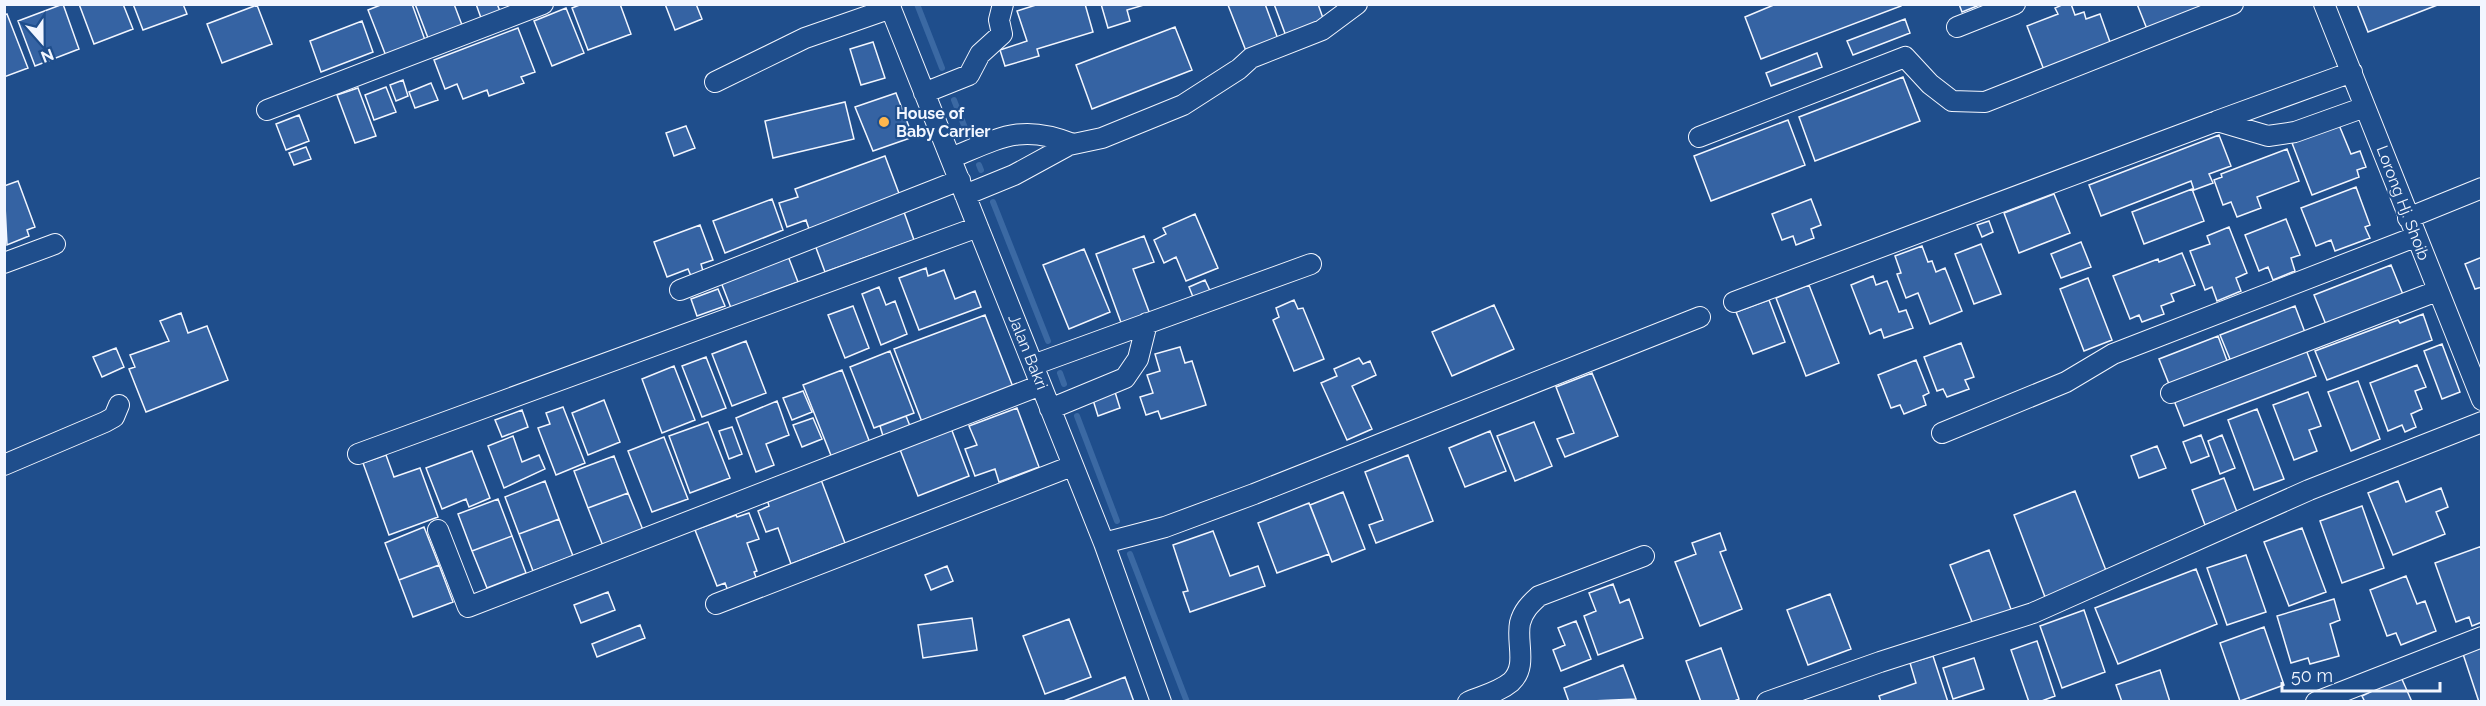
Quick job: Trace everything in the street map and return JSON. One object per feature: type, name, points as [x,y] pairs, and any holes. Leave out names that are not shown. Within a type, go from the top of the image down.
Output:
[{"type":"street","points":[[267,110],[543,4]]},
{"type":"street","points":[[924,93],[969,75],[981,54],[1002,34],[999,20],[1003,4]]},
{"type":"street","points":[[680,290],[963,188],[1014,175],[1073,144],[1102,138],[1183,105],[1239,69],[1251,58],[1322,30],[1357,4]]},
{"type":"street","points":[[1957,27],[2015,4]]},
{"type":"street","points":[[1699,138],[1905,57],[1930,84],[1952,101],[1985,102],[2233,4]]},
{"type":"street","name":"Lorong Hj. Shoib","points":[[2324,4],[2481,400]]},
{"type":"street","points":[[715,82],[805,38],[890,6]]},
{"type":"street","name":"Jalan Bakri","points":[[890,6],[1104,543],[1161,702]]},
{"type":"street","points":[[1734,302],[2352,72]]},
{"type":"street","points":[[2217,121],[2268,136],[2295,132],[2365,106]]},
{"type":"street","points":[[951,158],[1009,134],[1030,132],[1054,136],[1073,144]]},
{"type":"street","points":[[2408,218],[2481,188]]},
{"type":"street","points":[[358,454],[978,227]]},
{"type":"street","points":[[1942,433],[2066,382],[2113,354],[2415,237]]},
{"type":"street","points":[[4,263],[55,244]]},
{"type":"street","points":[[1033,365],[1311,264]]},
{"type":"street","points":[[2170,393],[2438,291]]},
{"type":"street","points":[[1104,543],[1164,527],[1254,494],[1700,317]]},
{"type":"street","points":[[1050,409],[1125,378],[1138,359],[1147,323]]},
{"type":"street","points":[[438,530],[468,607],[1041,385]]},
{"type":"street","points":[[4,465],[105,422],[114,417],[119,405]]},
{"type":"street","points":[[1767,702],[1880,662],[2033,614],[2309,490],[2481,422]]},
{"type":"street","points":[[716,604],[1072,466]]},
{"type":"street","points":[[1468,702],[1500,689],[1512,681],[1521,665],[1520,624],[1526,609],[1539,596],[1644,556]]},
{"type":"street","points":[[2316,702],[2481,638]]},
{"type":"building","points":[[63,4],[79,49],[35,66],[18,21]]},
{"type":"building","points":[[79,4],[123,4],[133,29],[94,44]]},
{"type":"building","points":[[133,4],[183,4],[187,14],[143,30]]},
{"type":"building","points":[[383,4],[412,4],[425,40],[386,56],[368,10]]},
{"type":"building","points":[[415,4],[454,4],[462,25],[428,38]]},
{"type":"building","points":[[476,4],[497,4],[500,11],[481,18]]},
{"type":"building","points":[[582,4],[620,4],[631,34],[588,50],[572,8]]},
{"type":"building","points":[[665,4],[696,4],[702,19],[675,30]]},
{"type":"building","points":[[1039,4],[1085,4],[1093,32],[1037,49],[1039,56],[1005,66],[1000,50],[1027,41],[1017,11]]},
{"type":"building","points":[[1101,4],[1144,5],[1127,10],[1130,21],[1108,28]]},
{"type":"building","points":[[1265,4],[1278,39],[1246,51],[1228,5]]},
{"type":"building","points":[[1274,4],[1318,4],[1324,21],[1286,36]]},
{"type":"building","points":[[1776,4],[1901,4],[1901,6],[1761,59],[1745,17]]},
{"type":"building","points":[[1959,4],[1982,4],[1962,12]]},
{"type":"building","points":[[2071,4],[2075,15],[2084,12],[2086,19],[2100,14],[2111,45],[2044,70],[2027,26],[2058,14],[2055,8]]},
{"type":"building","points":[[2137,4],[2210,4],[2147,29]]},
{"type":"building","points":[[2357,4],[2440,4],[2368,32]]},
{"type":"building","points":[[257,5],[272,44],[222,63],[207,24]]},
{"type":"building","points":[[566,8],[584,53],[552,66],[534,21]]},
{"type":"building","points":[[7,14],[28,68],[4,77],[4,15]]},
{"type":"building","points":[[1905,19],[1910,33],[1853,55],[1847,41]]},
{"type":"building","points":[[362,21],[373,52],[321,72],[310,41]]},
{"type":"building","points":[[1175,27],[1192,70],[1092,109],[1076,65]]},
{"type":"building","points":[[518,28],[535,72],[521,77],[524,83],[489,96],[487,90],[463,99],[457,84],[445,89],[434,60]]},
{"type":"building","points":[[873,42],[885,78],[861,85],[850,49]]},
{"type":"building","points":[[1817,53],[1822,67],[1771,86],[1766,73]]},
{"type":"building","points":[[1903,77],[1920,121],[1815,161],[1799,117]]},
{"type":"building","points":[[403,80],[408,96],[396,101],[390,85]]},
{"type":"building","points":[[431,83],[438,100],[415,108],[409,92]]},
{"type":"building","points":[[386,87],[396,112],[374,120],[365,95]]},
{"type":"building","points":[[358,88],[376,136],[355,143],[337,95]]},
{"type":"building","name":"House of Baby Carrier","points":[[896,93],[913,137],[873,151],[855,107]]},
{"type":"building","points":[[845,102],[854,139],[773,158],[765,121]]},
{"type":"building","points":[[299,115],[309,141],[286,150],[276,124]]},
{"type":"building","points":[[1788,120],[1805,165],[1711,201],[1694,156]]},
{"type":"building","points":[[2339,125],[2351,154],[2360,151],[2366,167],[2357,170],[2359,177],[2312,195],[2292,143]]},
{"type":"building","points":[[686,126],[695,148],[674,156],[666,133]]},
{"type":"building","points":[[2219,135],[2231,166],[2209,174],[2213,183],[2194,190],[2191,181],[2101,216],[2089,185]]},
{"type":"building","points":[[306,147],[311,159],[294,165],[289,153]]},
{"type":"building","points":[[2287,149],[2299,181],[2257,197],[2261,208],[2237,217],[2231,202],[2223,205],[2214,180],[2222,177],[2221,174]]},
{"type":"building","points":[[885,156],[900,196],[809,229],[806,220],[787,227],[779,203],[798,197],[795,189]]},
{"type":"building","points":[[18,181],[35,227],[27,230],[29,236],[7,245],[4,186]]},
{"type":"building","points":[[2356,187],[2370,225],[2365,227],[2370,238],[2335,251],[2331,240],[2316,246],[2301,208]]},
{"type":"building","points":[[2192,189],[2204,221],[2144,244],[2132,212]]},
{"type":"building","points":[[2054,194],[2070,233],[2019,253],[2004,213]]},
{"type":"building","points":[[772,199],[783,230],[725,253],[713,221]]},
{"type":"building","points":[[1811,199],[1821,225],[1811,229],[1814,238],[1796,245],[1793,236],[1782,240],[1772,214]]},
{"type":"building","points":[[904,212],[914,240],[825,272],[815,245]]},
{"type":"building","points":[[1195,214],[1218,268],[1186,281],[1176,257],[1164,263],[1154,240],[1166,234],[1163,228]]},
{"type":"building","points":[[2286,219],[2300,255],[2291,258],[2295,271],[2273,280],[2268,267],[2259,271],[2245,235]]},
{"type":"building","points":[[1989,221],[1993,232],[1982,237],[1977,225]]},
{"type":"building","points":[[700,225],[713,260],[701,264],[703,271],[691,276],[688,269],[667,277],[654,242]]},
{"type":"building","points":[[2229,227],[2247,273],[2236,278],[2241,291],[2217,301],[2212,287],[2205,290],[2190,251],[2210,244],[2207,236]]},
{"type":"building","points":[[1144,236],[1154,262],[1133,269],[1151,317],[1123,328],[1096,254]]},
{"type":"building","points":[[2081,242],[2091,267],[2061,278],[2051,254]]},
{"type":"building","points":[[1981,244],[2001,294],[1974,304],[1955,254]]},
{"type":"building","points":[[1922,246],[1928,262],[1932,261],[1936,272],[1945,268],[1962,311],[1930,324],[1918,293],[1906,298],[1897,274],[1901,273],[1895,256]]},
{"type":"building","points":[[1084,249],[1110,312],[1069,329],[1043,265]]},
{"type":"building","points":[[2182,253],[2195,285],[2171,294],[2174,301],[2161,306],[2164,314],[2142,322],[2139,315],[2130,319],[2113,276],[2158,259],[2159,262]]},
{"type":"building","points":[[788,256],[798,282],[731,308],[719,277]]},
{"type":"building","points":[[2482,257],[2482,287],[2475,289],[2465,264]]},
{"type":"building","points":[[2391,265],[2404,297],[2327,327],[2314,295]]},
{"type":"building","points":[[926,268],[928,276],[944,270],[955,299],[975,291],[981,307],[919,330],[899,278]]},
{"type":"building","points":[[1873,276],[1876,285],[1887,281],[1899,312],[1906,310],[1913,328],[1884,338],[1881,329],[1870,334],[1851,285]]},
{"type":"building","points":[[2088,278],[2112,340],[2084,351],[2060,289]]},
{"type":"building","points":[[1205,280],[1212,295],[1195,302],[1189,287]]},
{"type":"building","points":[[1809,285],[1839,363],[1806,376],[1776,298]]},
{"type":"building","points":[[879,287],[886,305],[895,301],[907,334],[881,345],[862,294]]},
{"type":"building","points":[[718,289],[725,306],[697,316],[691,299]]},
{"type":"building","points":[[1294,300],[1298,309],[1303,308],[1324,359],[1294,371],[1273,320],[1279,317],[1276,308]]},
{"type":"building","points":[[1769,300],[1785,342],[1753,354],[1736,312]]},
{"type":"building","points":[[1494,305],[1514,349],[1452,376],[1432,332]]},
{"type":"building","points":[[853,306],[869,348],[845,358],[828,315]]},
{"type":"building","points":[[2295,306],[2306,335],[2232,364],[2220,335]]},
{"type":"building","points":[[181,313],[188,333],[207,326],[228,380],[146,412],[129,369],[135,367],[130,355],[169,341],[160,321]]},
{"type":"building","points":[[2423,314],[2432,340],[2327,380],[2315,351],[2398,320],[2400,323]]},
{"type":"building","points":[[985,315],[1013,387],[922,422],[894,349]]},
{"type":"building","points":[[2218,336],[2229,366],[2171,389],[2159,359]]},
{"type":"building","points":[[746,341],[766,393],[732,406],[712,354]]},
{"type":"building","points":[[1961,343],[1974,377],[1965,380],[1969,389],[1947,397],[1943,389],[1937,391],[1924,357]]},
{"type":"building","points":[[2442,344],[2460,392],[2442,399],[2424,351]]},
{"type":"building","points":[[1180,347],[1185,363],[1192,361],[1206,405],[1161,419],[1158,411],[1146,415],[1140,397],[1153,393],[1147,375],[1160,371],[1155,354]]},
{"type":"building","points":[[2305,347],[2316,376],[2184,426],[2173,398]]},
{"type":"building","points":[[116,348],[124,367],[102,377],[93,357]]},
{"type":"building","points":[[890,351],[914,413],[874,428],[850,367]]},
{"type":"building","points":[[706,357],[726,408],[702,417],[682,366]]},
{"type":"building","points":[[1359,358],[1363,364],[1370,361],[1376,375],[1352,386],[1372,429],[1347,440],[1321,383],[1337,376],[1334,369]]},
{"type":"building","points":[[1916,360],[1929,393],[1923,396],[1926,405],[1904,414],[1900,405],[1891,408],[1878,375]]},
{"type":"building","points":[[2417,365],[2426,387],[2415,391],[2422,409],[2411,414],[2416,427],[2405,432],[2402,425],[2388,431],[2370,383]]},
{"type":"building","points":[[674,366],[695,420],[662,433],[642,379]]},
{"type":"building","points":[[842,370],[870,443],[832,458],[803,385]]},
{"type":"building","points":[[1592,373],[1618,436],[1565,457],[1557,439],[1574,433],[1556,387]]},
{"type":"building","points":[[2358,381],[2380,439],[2351,451],[2328,392]]},
{"type":"building","points":[[803,391],[812,412],[792,420],[783,398]]},
{"type":"building","points":[[1115,392],[1120,408],[1098,416],[1093,400]]},
{"type":"building","points":[[2308,392],[2321,426],[2309,430],[2317,451],[2294,460],[2273,405]]},
{"type":"building","points":[[604,400],[620,442],[588,455],[572,413]]},
{"type":"building","points":[[777,401],[789,435],[766,444],[774,465],[756,472],[736,418]]},
{"type":"building","points":[[563,407],[585,463],[556,475],[538,428],[550,424],[546,413]]},
{"type":"building","points":[[1017,408],[1039,467],[999,482],[995,469],[975,476],[965,449],[977,445],[969,426]]},
{"type":"building","points":[[2257,409],[2284,479],[2254,490],[2228,420]]},
{"type":"building","points":[[522,410],[528,427],[502,437],[495,420]]},
{"type":"building","points":[[906,416],[910,426],[883,436],[880,426]]},
{"type":"building","points":[[813,418],[822,439],[802,447],[793,425]]},
{"type":"building","points":[[708,422],[730,478],[690,493],[669,436]]},
{"type":"building","points":[[1534,422],[1552,466],[1515,481],[1497,436]]},
{"type":"building","points":[[732,427],[742,454],[729,459],[719,431]]},
{"type":"building","points":[[951,428],[969,476],[918,496],[899,447]]},
{"type":"building","points":[[1490,431],[1506,471],[1465,487],[1449,448]]},
{"type":"building","points":[[2201,435],[2209,456],[2191,463],[2183,442]]},
{"type":"building","points":[[2222,435],[2235,468],[2220,474],[2208,441]]},
{"type":"building","points":[[513,436],[522,462],[539,455],[545,469],[504,488],[488,446]]},
{"type":"building","points":[[664,437],[688,499],[652,512],[628,451]]},
{"type":"building","points":[[2157,446],[2166,468],[2139,478],[2131,456]]},
{"type":"building","points":[[472,451],[490,498],[469,507],[466,499],[442,509],[426,468]]},
{"type":"building","points":[[386,455],[394,477],[420,468],[438,517],[389,535],[363,463]]},
{"type":"building","points":[[1408,455],[1433,521],[1376,543],[1369,525],[1383,520],[1365,472]]},
{"type":"building","points":[[614,456],[628,493],[588,508],[574,471]]},
{"type":"building","points":[[820,477],[845,543],[791,564],[778,528],[766,532],[758,511],[769,506],[767,499]]},
{"type":"building","points":[[2224,478],[2237,512],[2205,525],[2192,490]]},
{"type":"building","points":[[545,481],[559,519],[519,534],[505,497]]},
{"type":"building","points":[[2398,481],[2406,502],[2441,488],[2448,507],[2436,512],[2445,534],[2393,555],[2368,493]]},
{"type":"building","points":[[2075,491],[2107,573],[2045,597],[2014,515]]},
{"type":"building","points":[[1343,492],[1365,549],[1332,562],[1310,505]]},
{"type":"building","points":[[628,493],[643,530],[603,546],[588,508]]},
{"type":"building","points":[[498,499],[512,536],[472,551],[458,514]]},
{"type":"building","points":[[1309,503],[1329,554],[1277,573],[1258,523]]},
{"type":"building","points":[[2362,506],[2384,568],[2342,583],[2320,521]]},
{"type":"building","points":[[749,513],[759,539],[747,543],[757,571],[754,572],[757,580],[728,591],[725,583],[717,586],[695,530],[736,515],[737,517]]},
{"type":"building","points":[[559,519],[573,556],[533,571],[519,534]]},
{"type":"building","points":[[424,527],[439,565],[399,580],[385,543]]},
{"type":"building","points":[[2302,528],[2326,592],[2289,606],[2264,542]]},
{"type":"building","points":[[1213,531],[1230,576],[1258,566],[1265,586],[1190,612],[1183,592],[1188,591],[1173,545]]},
{"type":"building","points":[[1720,533],[1726,550],[1720,552],[1742,609],[1700,626],[1675,562],[1696,554],[1692,543]]},
{"type":"building","points":[[512,536],[526,573],[487,588],[472,551]]},
{"type":"building","points":[[2482,546],[2482,622],[2472,626],[2469,617],[2456,622],[2435,563]]},
{"type":"building","points":[[1989,550],[2012,612],[1974,627],[1950,565]]},
{"type":"building","points":[[2246,555],[2266,612],[2227,625],[2207,568]]},
{"type":"building","points":[[439,565],[453,602],[413,617],[399,580]]},
{"type":"building","points":[[947,566],[953,581],[931,590],[925,575]]},
{"type":"building","points":[[2196,569],[2217,624],[2118,664],[2095,608]]},
{"type":"building","points":[[2406,576],[2417,604],[2425,601],[2436,631],[2401,645],[2396,633],[2387,636],[2370,590]]},
{"type":"building","points":[[1613,584],[1620,603],[1629,599],[1643,638],[1598,655],[1584,616],[1596,611],[1589,593]]},
{"type":"building","points":[[608,592],[615,610],[581,623],[574,605]]},
{"type":"building","points":[[1830,594],[1851,649],[1808,665],[1787,610]]},
{"type":"building","points":[[2334,599],[2340,620],[2330,624],[2339,656],[2310,664],[2308,658],[2291,663],[2277,616]]},
{"type":"building","points":[[2084,610],[2105,672],[2062,688],[2040,626]]},
{"type":"building","points":[[972,618],[977,650],[923,658],[918,625]]},
{"type":"building","points":[[1069,619],[1091,677],[1045,694],[1023,636]]},
{"type":"building","points":[[1576,621],[1591,659],[1561,671],[1553,650],[1565,645],[1558,628]]},
{"type":"building","points":[[640,625],[645,638],[597,657],[592,644]]},
{"type":"building","points":[[2264,627],[2284,685],[2240,701],[2220,643]]},
{"type":"building","points":[[2037,641],[2055,696],[2039,702],[2029,702],[2011,650]]},
{"type":"building","points":[[2482,644],[2482,702],[2479,702],[2462,651]]},
{"type":"building","points":[[1721,648],[1739,699],[1732,702],[1701,702],[1686,661]]},
{"type":"building","points":[[1933,656],[1948,702],[1881,702],[1879,696],[1916,683],[1910,663]]},
{"type":"building","points":[[1974,658],[1984,689],[1953,699],[1943,668]]},
{"type":"building","points":[[1623,665],[1636,699],[1569,702],[1564,688]]},
{"type":"building","points":[[2160,670],[2170,702],[2122,702],[2116,685]]},
{"type":"building","points":[[1125,677],[1134,702],[1061,702]]},
{"type":"building","points":[[2401,677],[2412,702],[2365,702],[2362,696]]},
{"type":"waterway","points":[[917,4],[942,68]]},
{"type":"waterway","points":[[954,100],[967,133]]},
{"type":"waterway","points":[[979,165],[981,170]]},
{"type":"waterway","points":[[993,202],[1048,341]]},
{"type":"waterway","points":[[1060,373],[1064,384]]},
{"type":"waterway","points":[[1077,416],[1117,521]]},
{"type":"waterway","points":[[1130,554],[1187,702]]},
{"type":"place","name":"House of Baby Carrier","points":[[884,122]]}]
